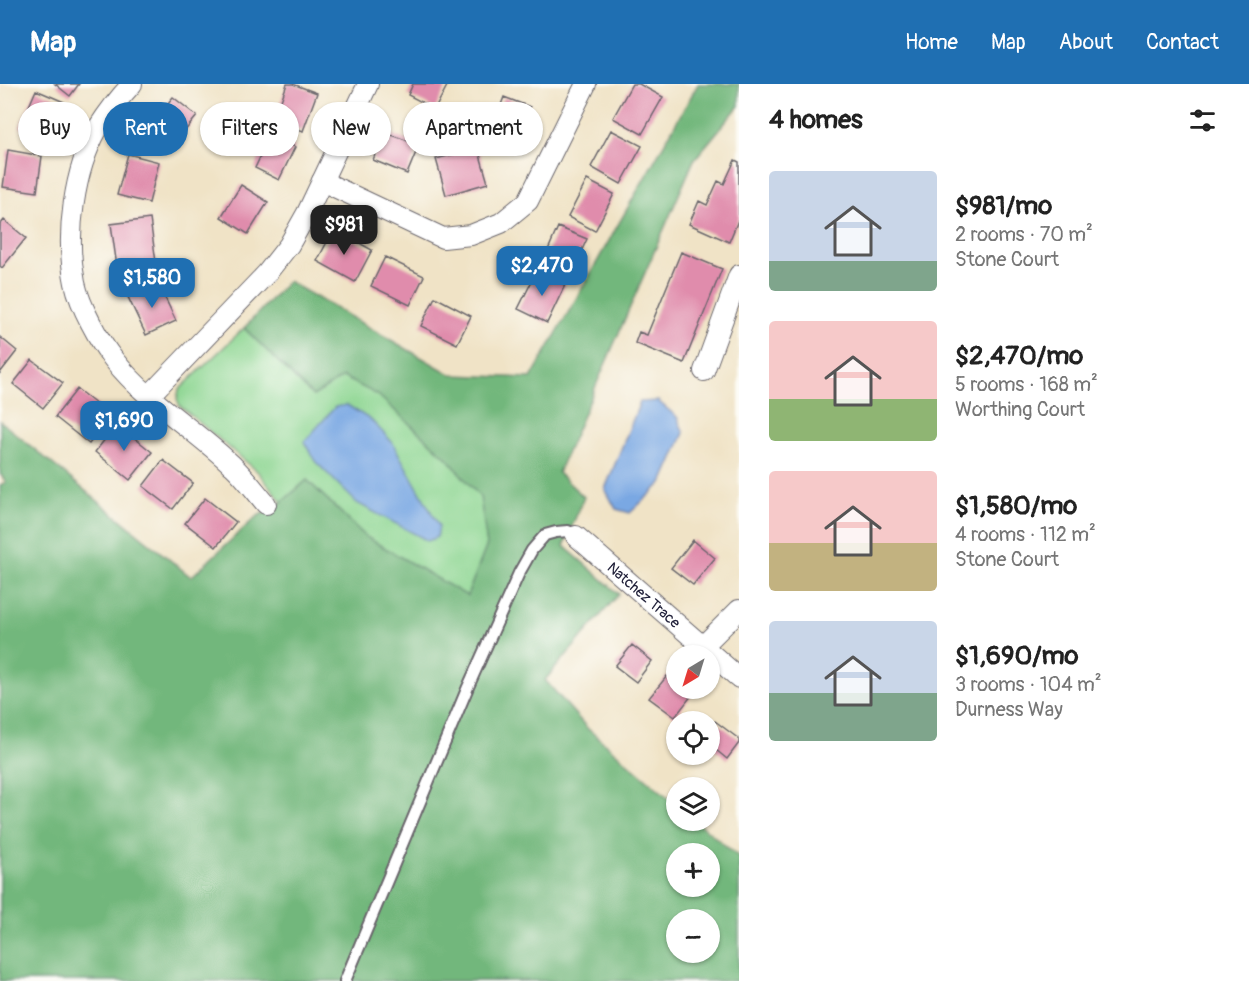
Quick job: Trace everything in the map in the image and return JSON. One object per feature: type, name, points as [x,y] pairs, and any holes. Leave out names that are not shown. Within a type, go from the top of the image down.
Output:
[{"type":"street","points":[[132,84],[115,103],[98,129],[76,187],[71,222],[75,284],[91,322],[114,359],[149,396],[234,467],[266,504]]},
{"type":"street","points":[[149,396],[267,273],[289,245],[368,84]]},
{"type":"street","points":[[322,181],[443,238],[471,235],[501,223],[528,201],[586,84]]},
{"type":"street","points":[[704,371],[739,275]]},
{"type":"street","name":"Natchez Trace","points":[[576,536],[702,645]]},
{"type":"street","points":[[704,645],[739,610]]},
{"type":"street","name":"Natchez Trace","points":[[720,661],[739,678]]},
{"type":"lane","points":[[345,981],[468,687],[519,573],[532,550],[545,535],[568,531],[576,536]]},
{"type":"green space","points":[[698,84],[739,84],[739,106],[694,160],[558,473],[584,497],[564,546],[619,594],[545,680],[588,729],[666,795],[666,831],[708,831],[739,857],[739,981],[0,981],[0,485],[6,482],[0,474],[0,421],[191,577],[256,517],[282,502],[307,480],[366,537],[467,596],[487,545],[480,497],[447,458],[378,395],[343,377],[313,396],[244,328],[288,281],[452,375],[531,378]]},
{"type":"green space","points":[[244,328],[313,396],[343,377],[378,395],[447,458],[481,497],[487,545],[467,596],[366,537],[307,480],[282,502],[257,471],[180,406],[177,399],[179,390]]},
{"type":"water","points":[[658,401],[677,417],[684,433],[662,483],[630,513],[616,509],[605,489],[640,402]]},
{"type":"water","points":[[347,405],[371,420],[392,442],[439,526],[437,537],[428,541],[357,503],[315,461],[304,442],[335,407]]},
{"type":"building","points":[[55,84],[79,84],[70,96]]},
{"type":"building","points":[[287,84],[317,93],[314,102],[311,102],[311,109],[303,131],[299,129],[299,102],[280,102]]},
{"type":"building","points":[[413,84],[448,84],[439,102],[422,102],[408,95]]},
{"type":"building","points":[[632,84],[639,84],[663,97],[642,134],[613,118]]},
{"type":"building","points":[[36,90],[64,102],[31,102]]},
{"type":"building","points":[[173,97],[179,102],[169,102]]},
{"type":"building","points":[[504,97],[517,102],[502,102]]},
{"type":"building","points":[[188,109],[197,116],[188,127]]},
{"type":"building","points":[[611,130],[642,146],[621,184],[591,167]]},
{"type":"building","points":[[391,135],[403,139],[403,156],[414,156],[407,174],[373,160],[375,156],[391,156]]},
{"type":"building","points":[[8,150],[18,152],[18,156],[42,156],[37,192],[3,187]]},
{"type":"building","points":[[127,156],[159,162],[149,203],[117,195]]},
{"type":"building","points":[[261,156],[291,156],[279,180],[255,168]]},
{"type":"building","points":[[447,156],[480,156],[488,183],[446,195],[436,159]]},
{"type":"building","points":[[735,160],[739,162],[739,218],[729,242],[689,224],[699,201],[707,205],[718,181],[724,184]]},
{"type":"building","points":[[587,180],[614,194],[595,231],[568,217]]},
{"type":"building","points":[[241,185],[268,202],[248,234],[221,217]]},
{"type":"building","points":[[150,219],[156,262],[117,267],[111,224]]},
{"type":"building","points":[[4,220],[26,238],[2,268],[0,266],[0,225]]},
{"type":"building","points":[[558,227],[587,239],[570,276],[542,264]]},
{"type":"building","points":[[334,229],[372,250],[355,282],[317,261]]},
{"type":"building","points":[[681,252],[722,269],[684,363],[635,343],[639,332],[647,335]]},
{"type":"building","points":[[385,257],[424,276],[410,305],[371,286]]},
{"type":"building","points":[[537,271],[565,285],[547,323],[518,309]]},
{"type":"building","points":[[158,283],[176,321],[146,335],[128,297]]},
{"type":"building","points":[[435,297],[471,316],[457,344],[421,326]]},
{"type":"building","points":[[0,337],[17,351],[0,373]]},
{"type":"building","points":[[32,360],[63,383],[43,408],[13,384]]},
{"type":"building","points":[[77,389],[111,416],[89,444],[55,417]]},
{"type":"building","points":[[117,424],[152,452],[130,480],[95,452]]},
{"type":"building","points":[[163,460],[193,483],[173,509],[143,486]]},
{"type":"building","points":[[205,498],[236,522],[216,547],[185,523]]},
{"type":"building","points":[[693,540],[715,558],[693,585],[671,568]]},
{"type":"building","points":[[632,645],[652,661],[636,682],[615,666]]},
{"type":"building","points":[[666,677],[666,699],[689,699],[680,711],[667,711],[649,698]]},
{"type":"building","points":[[720,725],[739,739],[739,743],[727,759],[720,753]]}]
